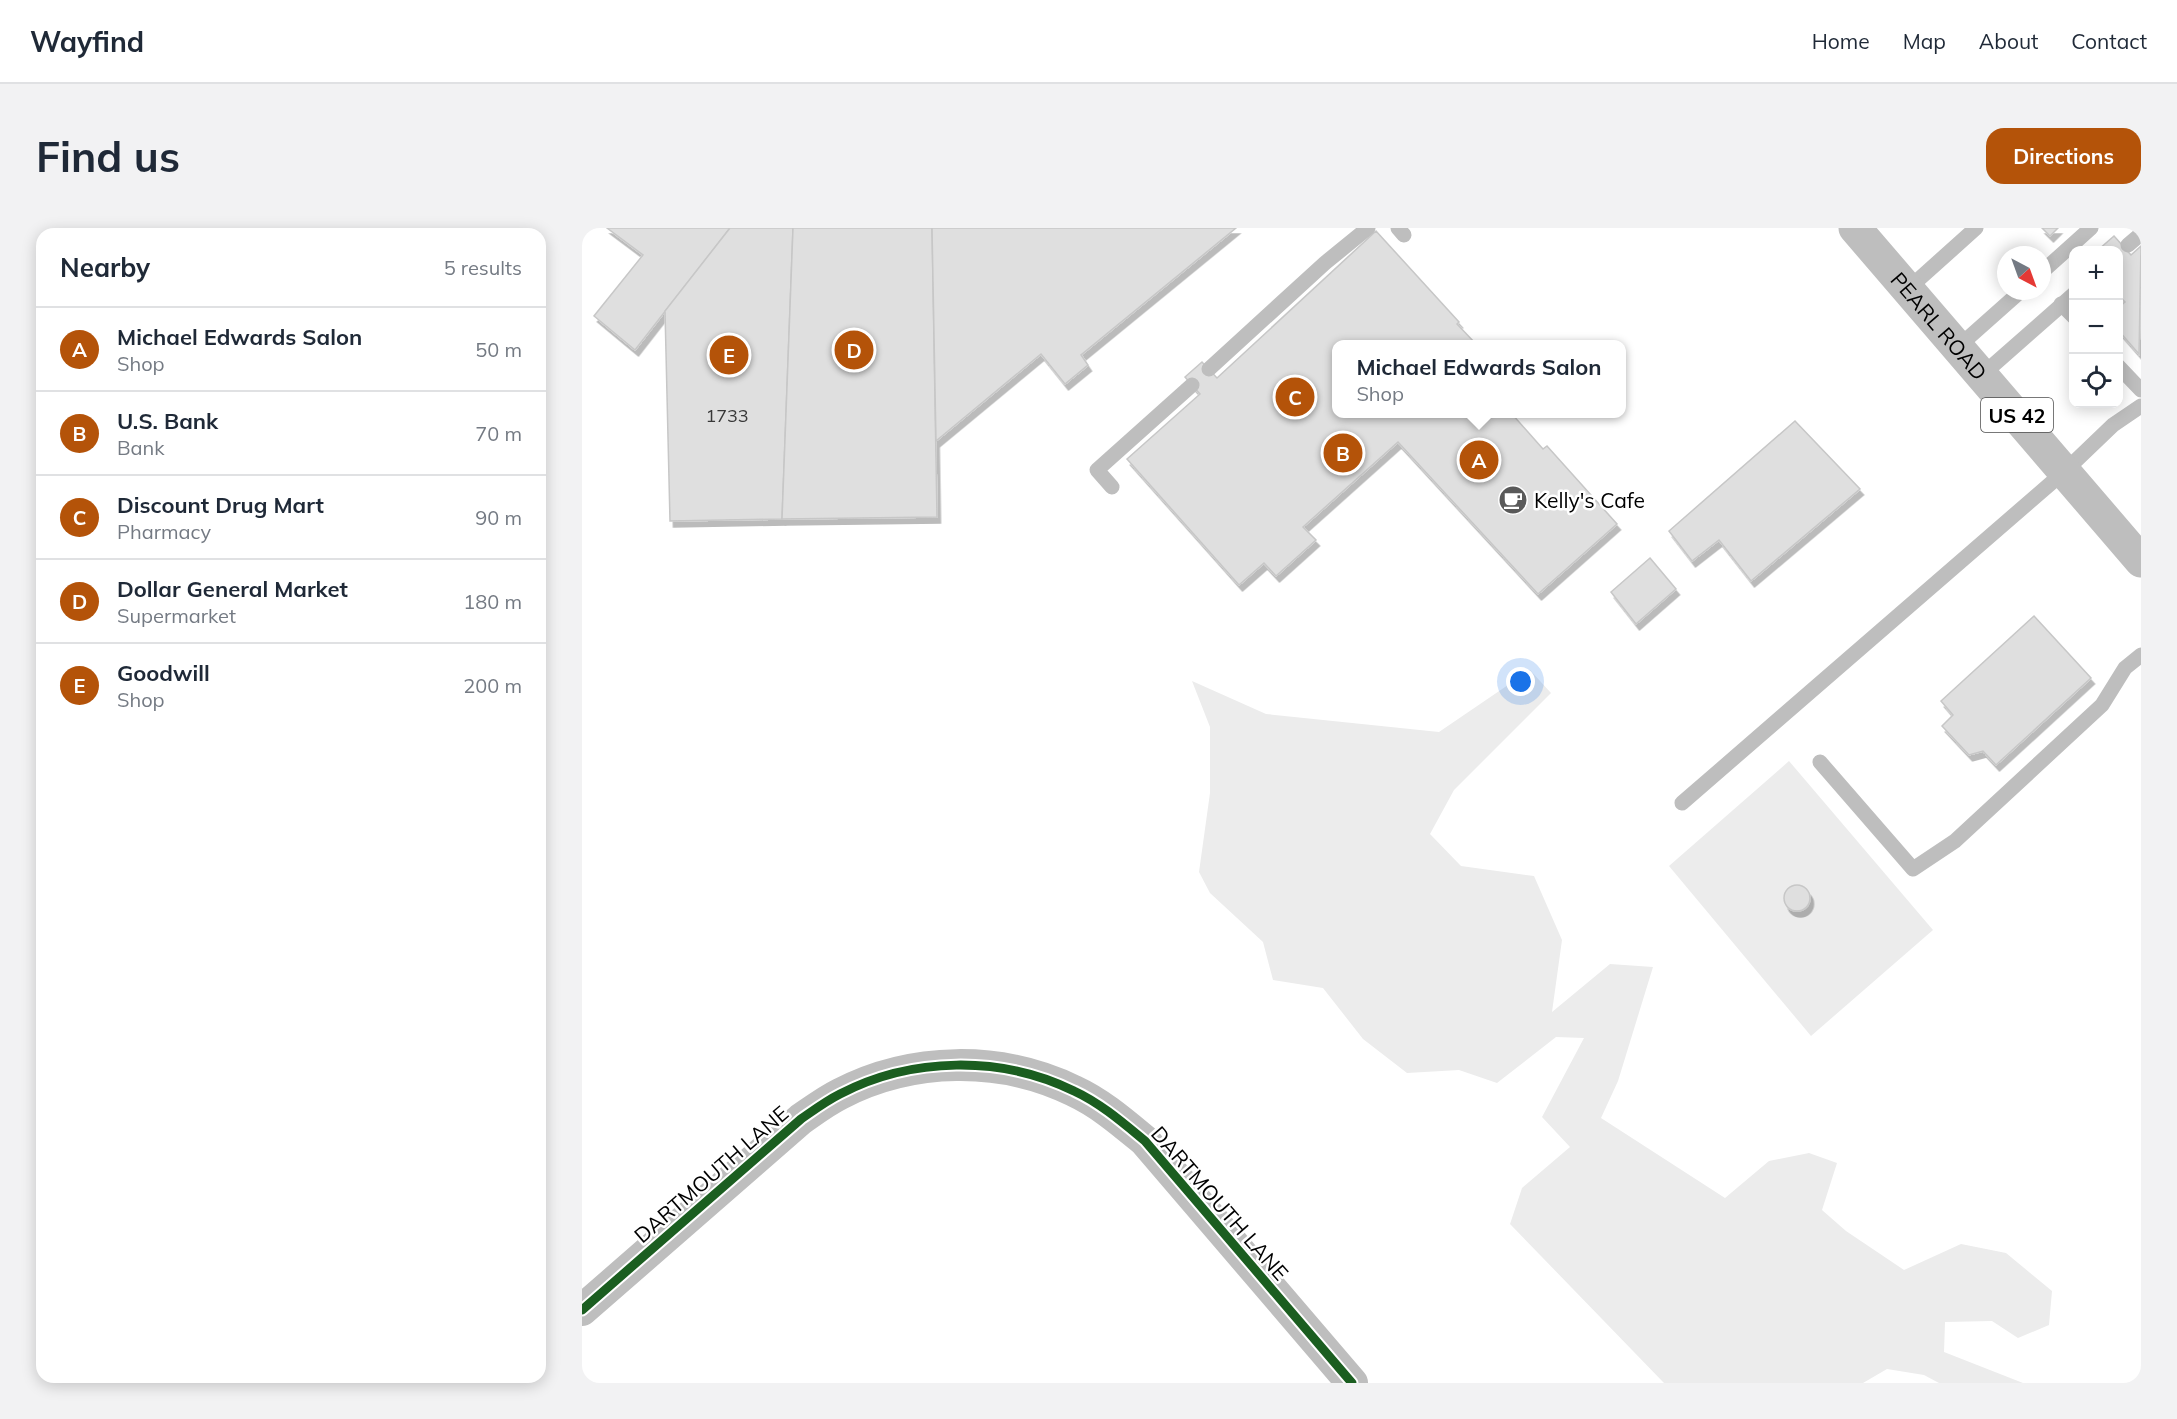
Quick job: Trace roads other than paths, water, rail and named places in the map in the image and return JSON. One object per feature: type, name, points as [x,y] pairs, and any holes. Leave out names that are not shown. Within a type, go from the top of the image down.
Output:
[{"type":"main road","name":"PEARL ROAD","points":[[1855,228],[2141,561]]},
{"type":"street","name":"DARTMOUTH LANE","points":[[582,1310],[801,1119],[839,1094],[876,1078],[920,1068],[960,1065],[1001,1068],[1041,1077],[1075,1091],[1114,1115],[1144,1141],[1352,1383]]},
{"type":"lane","points":[[1209,369],[1325,263],[1368,228]]},
{"type":"lane","points":[[1908,289],[1976,228]]},
{"type":"lane","points":[[2051,264],[2091,228]]},
{"type":"lane","points":[[2128,245],[2141,234]]},
{"type":"lane","points":[[1982,375],[2069,297]]},
{"type":"lane","points":[[1958,347],[2011,300]]},
{"type":"lane","points":[[2061,304],[2069,313]]},
{"type":"lane","points":[[2123,371],[2141,390]]},
{"type":"lane","points":[[1112,487],[1096,470],[1192,385]]},
{"type":"lane","points":[[1682,802],[2065,471],[2113,425],[2141,406]]},
{"type":"lane","points":[[1820,762],[1913,869],[1955,841],[2102,705],[2125,668],[2141,655]]},
{"type":"place","name":"Dollar General Market","points":[[854,350]]},
{"type":"place","name":"Goodwill","points":[[729,355]]},
{"type":"place","name":"Discount Drug Mart","points":[[1295,397]]},
{"type":"place","name":"U.S. Bank","points":[[1343,453]]},
{"type":"place","name":"Michael Edwards Salon","points":[[1479,460]]},
{"type":"place","name":"Kelly's Cafe","points":[[1513,500]]}]
